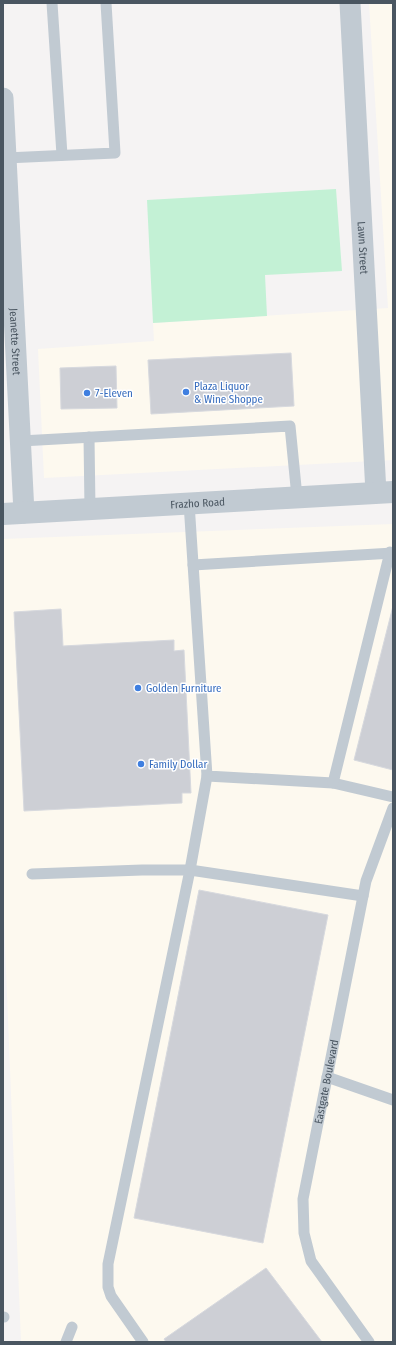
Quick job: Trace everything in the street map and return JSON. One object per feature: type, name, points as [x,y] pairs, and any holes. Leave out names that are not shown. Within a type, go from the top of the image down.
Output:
[{"type":"street","name":"Lawn Street","points":[[350,3],[384,492]]},
{"type":"street","name":"Jeanette Street","points":[[3,98],[21,441],[14,513]]},
{"type":"street","name":"Frazho Road","points":[[14,513],[384,492]]},
{"type":"lane","points":[[52,3],[62,156]]},
{"type":"lane","points":[[6,158],[115,153],[106,3]]},
{"type":"lane","points":[[21,441],[290,426],[297,497]]},
{"type":"lane","points":[[89,437],[90,509]]},
{"type":"lane","points":[[143,1342],[111,1296],[108,1287],[108,1264],[190,870],[207,776],[189,503]]},
{"type":"lane","points":[[193,565],[391,552],[333,783]]},
{"type":"lane","points":[[207,776],[333,783],[393,797]]},
{"type":"lane","name":"Eastgate Boulevard","points":[[369,1342],[311,1261],[304,1233],[303,1199],[366,881],[393,808]]},
{"type":"lane","points":[[32,874],[142,870],[190,870],[363,896]]},
{"type":"lane","points":[[327,1077],[393,1100]]},
{"type":"lane","points":[[66,1342],[72,1327]]},
{"type":"shaded area","points":[[369,3],[393,3],[393,460],[44,478],[38,349],[154,341],[153,323],[388,308]]},
{"type":"shaded area","points":[[393,524],[393,1342],[21,1342],[3,895],[3,539]]},
{"type":"green space","points":[[336,189],[342,271],[265,275],[267,316],[153,323],[147,200]]},
{"type":"building","points":[[291,353],[294,406],[151,414],[148,360]]},
{"type":"building","points":[[116,366],[117,408],[61,409],[60,368]]},
{"type":"building","points":[[393,606],[393,770],[354,760]]},
{"type":"building","points":[[61,609],[63,646],[174,640],[174,651],[184,650],[191,793],[182,793],[182,803],[24,811],[14,612]]},
{"type":"building","points":[[199,890],[328,915],[263,1243],[134,1218]]},
{"type":"building","points":[[266,1268],[322,1342],[166,1342],[164,1339]]},
{"type":"place","name":"Plaza Liquor & Wine Shoppe","points":[[186,392]]},
{"type":"place","name":"7-Eleven","points":[[87,393]]},
{"type":"place","name":"Golden Furniture","points":[[138,688]]},
{"type":"place","name":"Family Dollar","points":[[141,764]]}]
